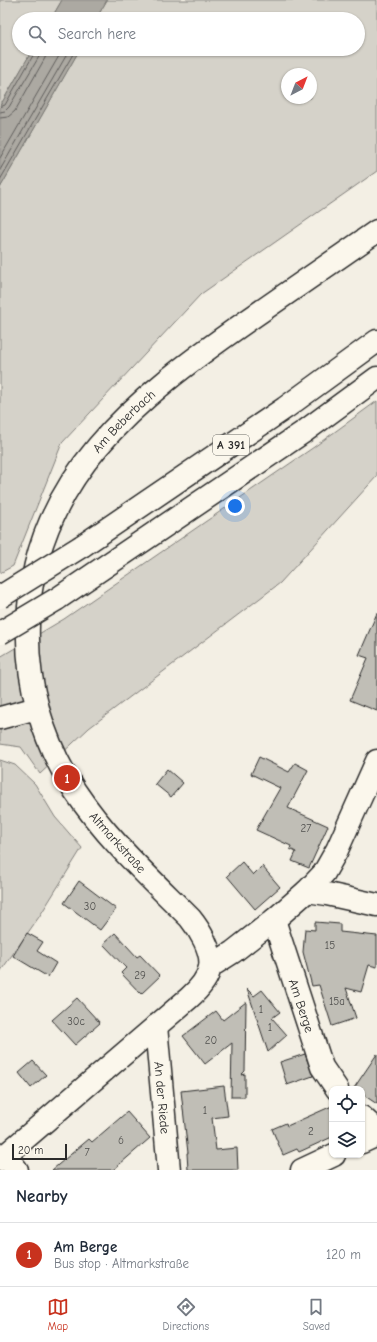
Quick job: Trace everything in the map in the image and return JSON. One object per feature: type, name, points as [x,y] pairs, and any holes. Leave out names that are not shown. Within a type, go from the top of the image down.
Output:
[{"type":"main road","name":"Am Beberbach","points":[[37,708],[32,685],[28,653],[28,613],[30,590],[44,536],[54,511],[67,487],[82,465],[125,416],[175,374],[207,349],[377,231]]},
{"type":"main road","name":"A 391","points":[[0,597],[82,546],[285,408],[377,341]]},
{"type":"main road","name":"A 391","points":[[0,633],[58,599],[305,431],[377,378]]},
{"type":"main road","points":[[0,718],[37,708]]},
{"type":"main road","name":"Altmarkstraße","points":[[37,708],[55,756],[77,794],[116,843],[197,926],[206,945],[211,966]]},
{"type":"main road","points":[[7,1162],[197,990],[211,966],[233,952],[274,920],[307,891],[324,873],[337,850],[374,774]]},
{"type":"main road","points":[[307,891],[377,905]]},
{"type":"main road","name":"Am Berge","points":[[274,920],[322,1067],[335,1086]]},
{"type":"main road","name":"An der Riede","points":[[156,1026],[169,1170]]},
{"type":"main road","points":[[365,1120],[377,1131]]},
{"type":"main road","points":[[365,1141],[377,1135]]},
{"type":"main road","points":[[302,1170],[329,1157]]},
{"type":"shaded area","points":[[0,0],[62,0],[55,12],[12,12],[12,56],[29,56],[0,106]]},
{"type":"shaded area","points":[[107,0],[377,0],[377,171],[201,294],[62,443],[13,566],[0,573],[0,188],[76,56],[365,56],[365,12],[100,12]]},
{"type":"shaded area","points":[[377,401],[377,476],[280,583],[89,728],[40,774],[21,747],[0,744],[0,657],[64,619],[314,447]]},
{"type":"shaded area","points":[[0,760],[15,765],[35,784],[55,817],[82,848],[39,917],[0,972]]},
{"type":"water","points":[[62,0],[107,0],[100,12],[55,12]]},
{"type":"water","points":[[29,56],[76,56],[0,188],[0,106]]},
{"type":"building","points":[[377,613],[377,711],[350,700],[368,658],[359,655]]},
{"type":"building","points":[[259,757],[289,772],[295,763],[308,770],[288,808],[328,826],[309,868],[292,861],[296,852],[290,849],[291,846],[256,830],[280,788],[251,774]]},
{"type":"building","points":[[167,769],[183,783],[171,797],[155,784]]},
{"type":"building","points":[[242,862],[253,875],[262,866],[280,887],[255,909],[227,876]]},
{"type":"building","points":[[79,881],[116,909],[100,930],[64,903]]},
{"type":"building","points":[[315,922],[340,924],[340,932],[377,936],[377,967],[369,965],[361,992],[346,988],[356,1018],[332,1026],[319,985],[312,986],[303,952],[305,929],[315,930]]},
{"type":"building","points":[[27,933],[43,942],[37,951],[56,963],[48,977],[13,956]]},
{"type":"building","points":[[115,933],[137,957],[140,955],[160,976],[141,994],[121,973],[126,968],[103,944]]},
{"type":"building","points":[[247,989],[254,996],[262,990],[280,1012],[272,1018],[287,1035],[268,1052]]},
{"type":"building","points":[[77,998],[100,1023],[75,1045],[52,1020]]},
{"type":"building","points":[[246,1002],[245,1071],[241,1075],[245,1074],[245,1097],[231,1097],[232,1043],[205,1064],[183,1036],[216,1011],[223,1020]]},
{"type":"building","points":[[305,1054],[313,1076],[287,1085],[280,1062]]},
{"type":"building","points":[[377,1054],[377,1104],[365,1096],[365,1086],[355,1086]]},
{"type":"building","points":[[33,1061],[46,1075],[31,1088],[19,1073]]},
{"type":"building","points":[[224,1086],[228,1116],[212,1118],[216,1150],[237,1148],[238,1170],[188,1170],[188,1153],[181,1091]]},
{"type":"building","points":[[329,1107],[329,1138],[299,1152],[297,1149],[283,1155],[272,1129],[286,1123],[287,1126]]},
{"type":"building","points":[[127,1112],[150,1138],[113,1170],[52,1170],[89,1139],[92,1142]]},
{"type":"place","name":"Am Berge","points":[[67,778]]}]
